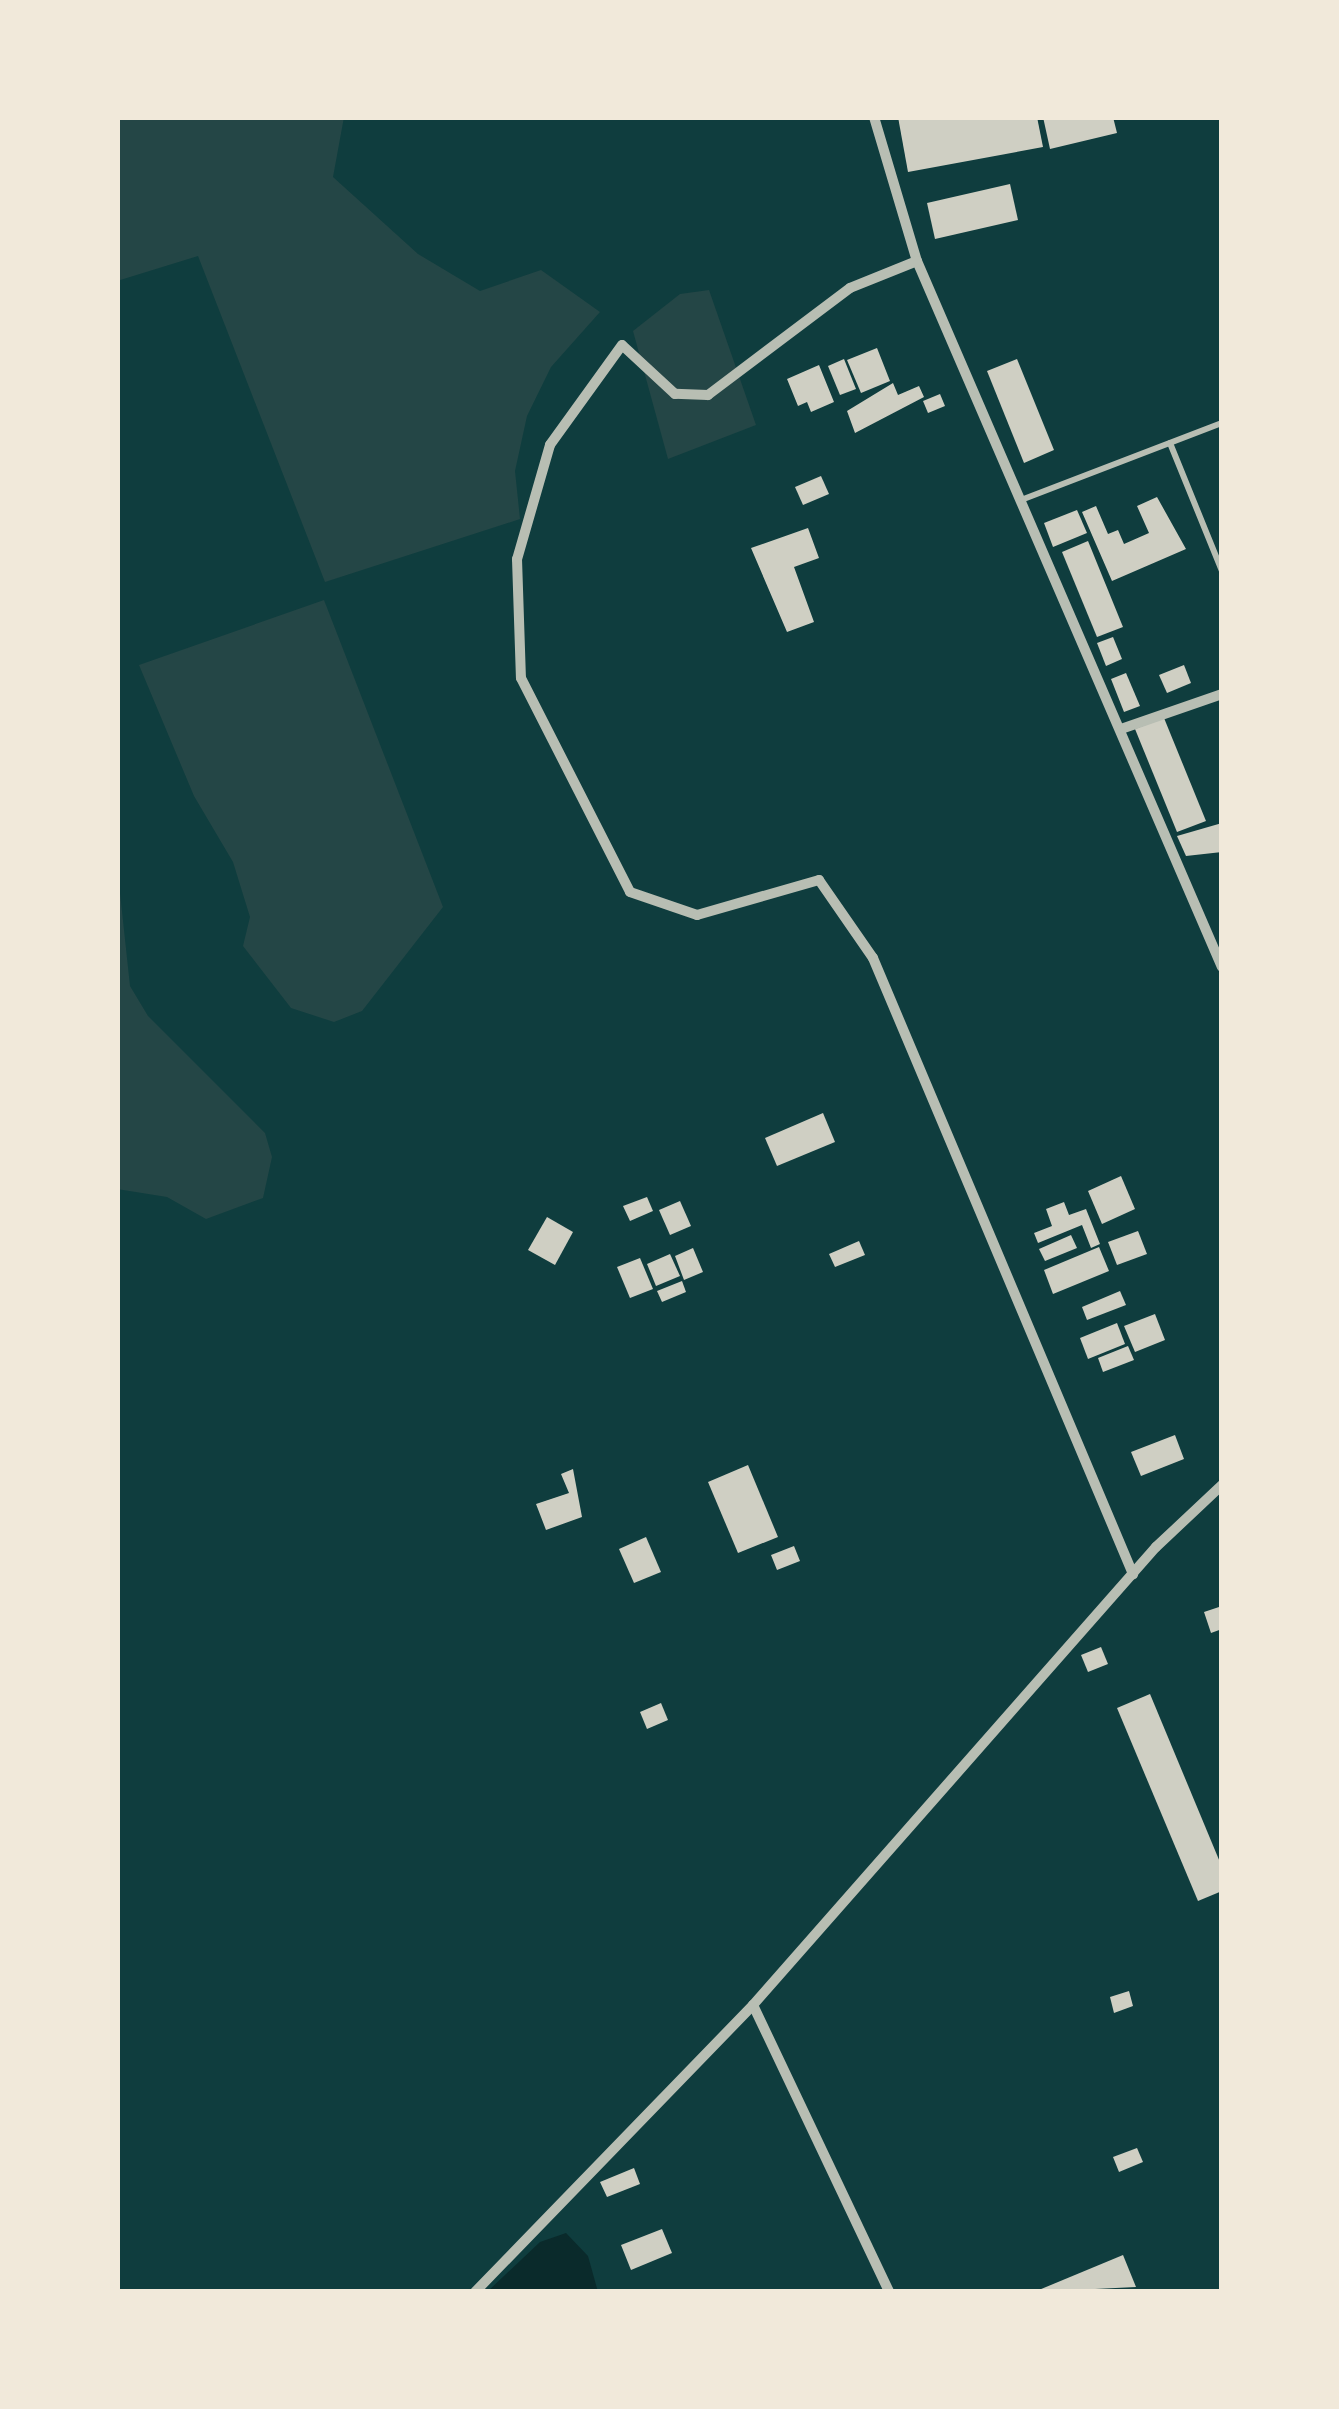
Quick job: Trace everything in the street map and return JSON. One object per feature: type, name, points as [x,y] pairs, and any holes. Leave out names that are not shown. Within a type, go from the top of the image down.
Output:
[{"type":"street","points":[[874,117],[917,261],[1216,937],[1222,967]]},
{"type":"street","points":[[917,261],[850,288],[708,395],[675,394],[622,344],[550,445],[518,559],[521,678],[630,892],[697,916],[819,880],[873,958],[1133,1574]]},
{"type":"street","points":[[1121,729],[1222,694]]},
{"type":"street","points":[[475,2292],[752,2005],[1133,1574],[1222,1485]]},
{"type":"street","points":[[752,2005],[889,2292]]},
{"type":"lane","points":[[1021,500],[1222,423]]},
{"type":"lane","points":[[1170,443],[1221,567]]},
{"type":"shaded area","points":[[117,117],[344,117],[333,177],[418,254],[480,291],[541,270],[600,312],[551,367],[527,416],[515,471],[520,519],[325,582],[198,256],[117,281]]},
{"type":"shaded area","points":[[709,290],[756,425],[668,459],[633,331],[680,294]]},
{"type":"shaded area","points":[[324,600],[443,907],[362,1011],[334,1022],[291,1008],[243,946],[250,917],[233,862],[194,796],[139,665]]},
{"type":"shaded area","points":[[117,865],[130,986],[148,1016],[265,1133],[272,1157],[263,1198],[206,1219],[167,1197],[117,1189]]},
{"type":"shaded area","points":[[566,2233],[588,2256],[598,2292],[487,2292],[540,2242]]},
{"type":"building","points":[[898,117],[1037,117],[1043,147],[908,172]]},
{"type":"building","points":[[1043,117],[1113,117],[1117,133],[1050,149]]},
{"type":"building","points":[[1010,184],[1018,220],[935,239],[927,203]]},
{"type":"building","points":[[877,348],[890,381],[861,393],[847,360]]},
{"type":"building","points":[[844,359],[856,389],[840,395],[828,366]]},
{"type":"building","points":[[1017,359],[1054,450],[1024,463],[987,371]]},
{"type":"building","points":[[819,365],[834,402],[811,412],[807,402],[798,406],[787,379]]},
{"type":"building","points":[[893,383],[898,395],[919,386],[924,397],[855,433],[847,411]]},
{"type":"building","points":[[940,394],[945,406],[928,413],[923,401]]},
{"type":"building","points":[[821,476],[829,494],[803,505],[795,487]]},
{"type":"building","points":[[1157,497],[1186,549],[1112,581],[1082,512],[1096,506],[1108,534],[1118,530],[1124,544],[1149,533],[1137,506]]},
{"type":"building","points":[[1077,510],[1087,533],[1053,547],[1044,523]]},
{"type":"building","points":[[808,528],[819,558],[794,567],[814,622],[787,632],[751,548]]},
{"type":"building","points":[[1088,541],[1123,627],[1097,637],[1062,552]]},
{"type":"building","points":[[1113,637],[1122,659],[1106,666],[1097,643]]},
{"type":"building","points":[[1184,665],[1191,683],[1167,693],[1159,675]]},
{"type":"building","points":[[1126,673],[1140,706],[1124,712],[1111,679]]},
{"type":"building","points":[[1164,718],[1206,821],[1177,832],[1135,729]]},
{"type":"building","points":[[1222,823],[1222,852],[1186,856],[1177,836]]},
{"type":"building","points":[[823,1113],[835,1142],[777,1166],[765,1138]]},
{"type":"building","points":[[1121,1176],[1135,1209],[1102,1224],[1088,1191]]},
{"type":"building","points":[[647,1197],[653,1211],[630,1221],[623,1206]]},
{"type":"building","points":[[680,1201],[691,1226],[670,1235],[659,1210]]},
{"type":"building","points":[[1064,1202],[1069,1215],[1086,1209],[1100,1244],[1091,1248],[1082,1225],[1038,1243],[1034,1233],[1052,1226],[1046,1209]]},
{"type":"building","points":[[547,1217],[573,1232],[555,1265],[528,1250]]},
{"type":"building","points":[[1138,1231],[1147,1254],[1117,1265],[1108,1242]]},
{"type":"building","points":[[1071,1235],[1077,1248],[1045,1261],[1039,1249]]},
{"type":"building","points":[[859,1241],[865,1255],[835,1267],[829,1254]]},
{"type":"building","points":[[1099,1247],[1109,1271],[1053,1294],[1044,1270]]},
{"type":"building","points":[[693,1248],[703,1272],[684,1280],[675,1256]]},
{"type":"building","points":[[670,1254],[680,1276],[656,1286],[647,1264]]},
{"type":"building","points":[[640,1258],[653,1289],[630,1298],[617,1267]]},
{"type":"building","points":[[682,1281],[686,1292],[662,1302],[657,1291]]},
{"type":"building","points":[[1120,1291],[1126,1305],[1087,1320],[1082,1307]]},
{"type":"building","points":[[1155,1314],[1165,1340],[1135,1352],[1124,1326]]},
{"type":"building","points":[[1117,1323],[1125,1344],[1088,1359],[1080,1338]]},
{"type":"building","points":[[1128,1346],[1134,1360],[1103,1372],[1098,1358]]},
{"type":"building","points":[[1175,1435],[1184,1459],[1141,1476],[1131,1452]]},
{"type":"building","points":[[748,1465],[778,1537],[738,1553],[708,1482]]},
{"type":"building","points":[[573,1469],[582,1517],[546,1530],[536,1504],[569,1493],[561,1474]]},
{"type":"building","points":[[646,1537],[661,1572],[634,1583],[619,1549]]},
{"type":"building","points":[[794,1546],[800,1561],[777,1570],[771,1555]]},
{"type":"building","points":[[1219,1607],[1222,1629],[1211,1633],[1204,1612]]},
{"type":"building","points":[[1101,1647],[1108,1664],[1088,1672],[1081,1655]]},
{"type":"building","points":[[1150,1694],[1222,1867],[1222,1891],[1198,1901],[1117,1708]]},
{"type":"building","points":[[661,1703],[668,1720],[647,1729],[640,1712]]},
{"type":"building","points":[[1129,1991],[1133,2006],[1114,2013],[1110,1997]]},
{"type":"building","points":[[1137,2148],[1143,2162],[1119,2172],[1113,2157]]},
{"type":"building","points":[[634,2168],[640,2184],[607,2197],[600,2182]]},
{"type":"building","points":[[662,2229],[672,2253],[631,2270],[621,2245]]},
{"type":"building","points":[[1123,2255],[1136,2287],[1034,2292]]}]
